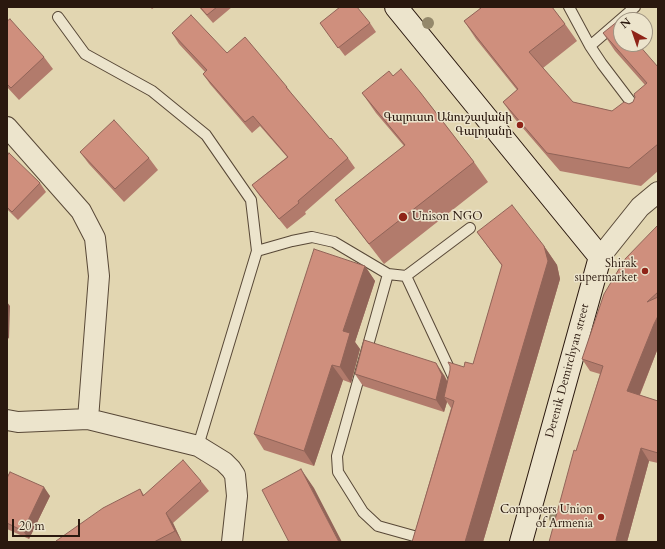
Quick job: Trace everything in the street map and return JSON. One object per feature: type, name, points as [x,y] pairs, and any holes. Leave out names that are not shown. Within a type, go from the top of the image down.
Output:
[{"type":"street","points":[[396,7],[600,257],[640,207],[658,192]]},
{"type":"street","points":[[7,127],[81,211],[95,238],[99,276],[88,419]]},
{"type":"street","name":"Derenik Demirchyan street","points":[[521,542],[600,257]]},
{"type":"street","points":[[7,420],[18,422],[88,419],[198,446],[224,462],[235,476],[237,496],[232,542]]},
{"type":"lane","points":[[569,7],[590,46],[641,116]]},
{"type":"lane","points":[[590,46],[635,7]]},
{"type":"lane","points":[[58,17],[85,54],[152,91],[206,135],[251,200],[257,251],[198,446]]},
{"type":"lane","points":[[257,251],[312,237],[334,242],[388,274],[406,276],[470,228]]},
{"type":"lane","points":[[388,274],[337,456],[338,472],[364,512],[378,526],[420,540],[425,522]]},
{"type":"lane","points":[[406,276],[457,387],[456,394]]},
{"type":"building","points":[[200,7],[217,7],[207,15]]},
{"type":"building","points":[[340,7],[357,7],[370,23],[338,48],[320,23]]},
{"type":"building","points":[[480,7],[552,7],[565,24],[529,52],[573,102],[612,111],[624,102],[629,104],[633,102],[635,97],[634,94],[647,83],[620,52],[645,52],[658,67],[658,144],[629,168],[547,153],[503,102],[518,89],[464,21],[481,8]]},
{"type":"building","points":[[191,15],[227,53],[245,37],[330,139],[331,138],[348,158],[298,201],[299,203],[279,219],[252,185],[288,157],[253,116],[245,122],[203,74],[207,70],[172,33]]},
{"type":"building","points":[[10,19],[44,57],[11,88],[7,84],[7,21]]},
{"type":"building","points":[[613,25],[613,44],[603,33]]},
{"type":"building","points":[[401,69],[474,162],[369,244],[335,200],[405,145],[362,93],[389,71],[393,76]]},
{"type":"building","points":[[114,120],[149,158],[115,189],[80,152]]},
{"type":"building","points":[[9,153],[40,183],[12,212],[7,207],[7,156]]},
{"type":"building","points":[[512,205],[544,246],[548,261],[465,542],[412,542],[454,401],[444,397],[450,370],[448,362],[464,367],[465,362],[473,364],[502,265],[477,232]]},
{"type":"building","points":[[658,225],[658,292],[647,302],[658,297],[658,316],[627,391],[658,401],[658,453],[641,448],[616,540],[617,542],[549,542],[574,450],[576,451],[603,366],[582,359],[604,294],[625,259]]},
{"type":"building","points":[[314,249],[365,266],[343,331],[350,333],[340,367],[332,365],[304,451],[254,434]]},
{"type":"building","points":[[364,340],[436,363],[442,375],[436,400],[355,374]]},
{"type":"building","points":[[183,460],[201,481],[166,513],[175,531],[154,542],[56,542],[103,508],[140,489],[143,496]]},
{"type":"building","points":[[301,469],[339,542],[289,542],[262,490]]},
{"type":"building","points":[[10,472],[44,487],[23,531],[7,523],[7,478]]},
{"type":"place","name":"Գալուստ Անուշավանի Գալոյանը","points":[[520,125]]},
{"type":"place","name":"Unison NGO","points":[[403,217]]},
{"type":"place","name":"Shirak supermarket","points":[[645,271]]},
{"type":"place","name":"Composers Union of Armenia","points":[[601,517]]}]
